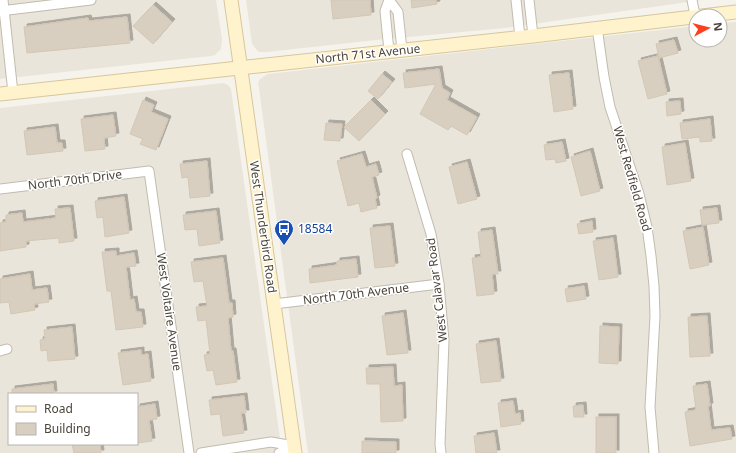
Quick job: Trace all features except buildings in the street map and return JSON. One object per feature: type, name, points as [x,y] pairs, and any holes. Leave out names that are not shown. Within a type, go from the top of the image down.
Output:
[{"type":"street","points":[[3,0],[2,10],[6,94]]},
{"type":"street","points":[[2,10],[91,0]]},
{"type":"street","name":"West Thunderbird Road","points":[[232,0],[295,450]]},
{"type":"street","points":[[389,0],[398,12],[399,20],[396,50]]},
{"type":"street","points":[[389,0],[385,11],[386,22],[396,50]]},
{"type":"street","points":[[529,3],[526,36],[516,4],[529,3]]},
{"type":"street","name":"North 71st Avenue","points":[[6,94],[526,36],[688,16]]},
{"type":"street","points":[[386,22],[399,20]]},
{"type":"street","name":"West Redfield Road","points":[[597,27],[610,107],[639,194],[647,227],[651,256],[655,316],[650,407],[654,453]]},
{"type":"street","name":"West Calavar Road","points":[[407,154],[431,234],[439,284],[444,341],[440,444],[441,453]]},
{"type":"street","name":"North 70th Drive","points":[[0,189],[149,171]]},
{"type":"street","name":"West Voltaire Avenue","points":[[149,171],[189,453]]},
{"type":"street","name":"North 70th Avenue","points":[[274,304],[439,284]]},
{"type":"street","points":[[201,453],[271,442],[295,450]]},
{"type":"street","points":[[279,453],[295,450]]},
{"type":"shaded area","points":[[0,0],[216,0],[222,39],[221,49],[215,55],[211,56],[0,79]]},
{"type":"shaded area","points":[[246,0],[702,0],[505,28],[259,52],[252,44]]},
{"type":"shaded area","points":[[728,22],[736,22],[736,453],[308,453],[258,82],[260,79],[268,74],[688,27],[688,48],[728,48]]},
{"type":"shaded area","points":[[223,83],[228,85],[231,89],[282,453],[0,453],[0,108]]},
{"type":"place","name":"18584","points":[[284,246]]}]
